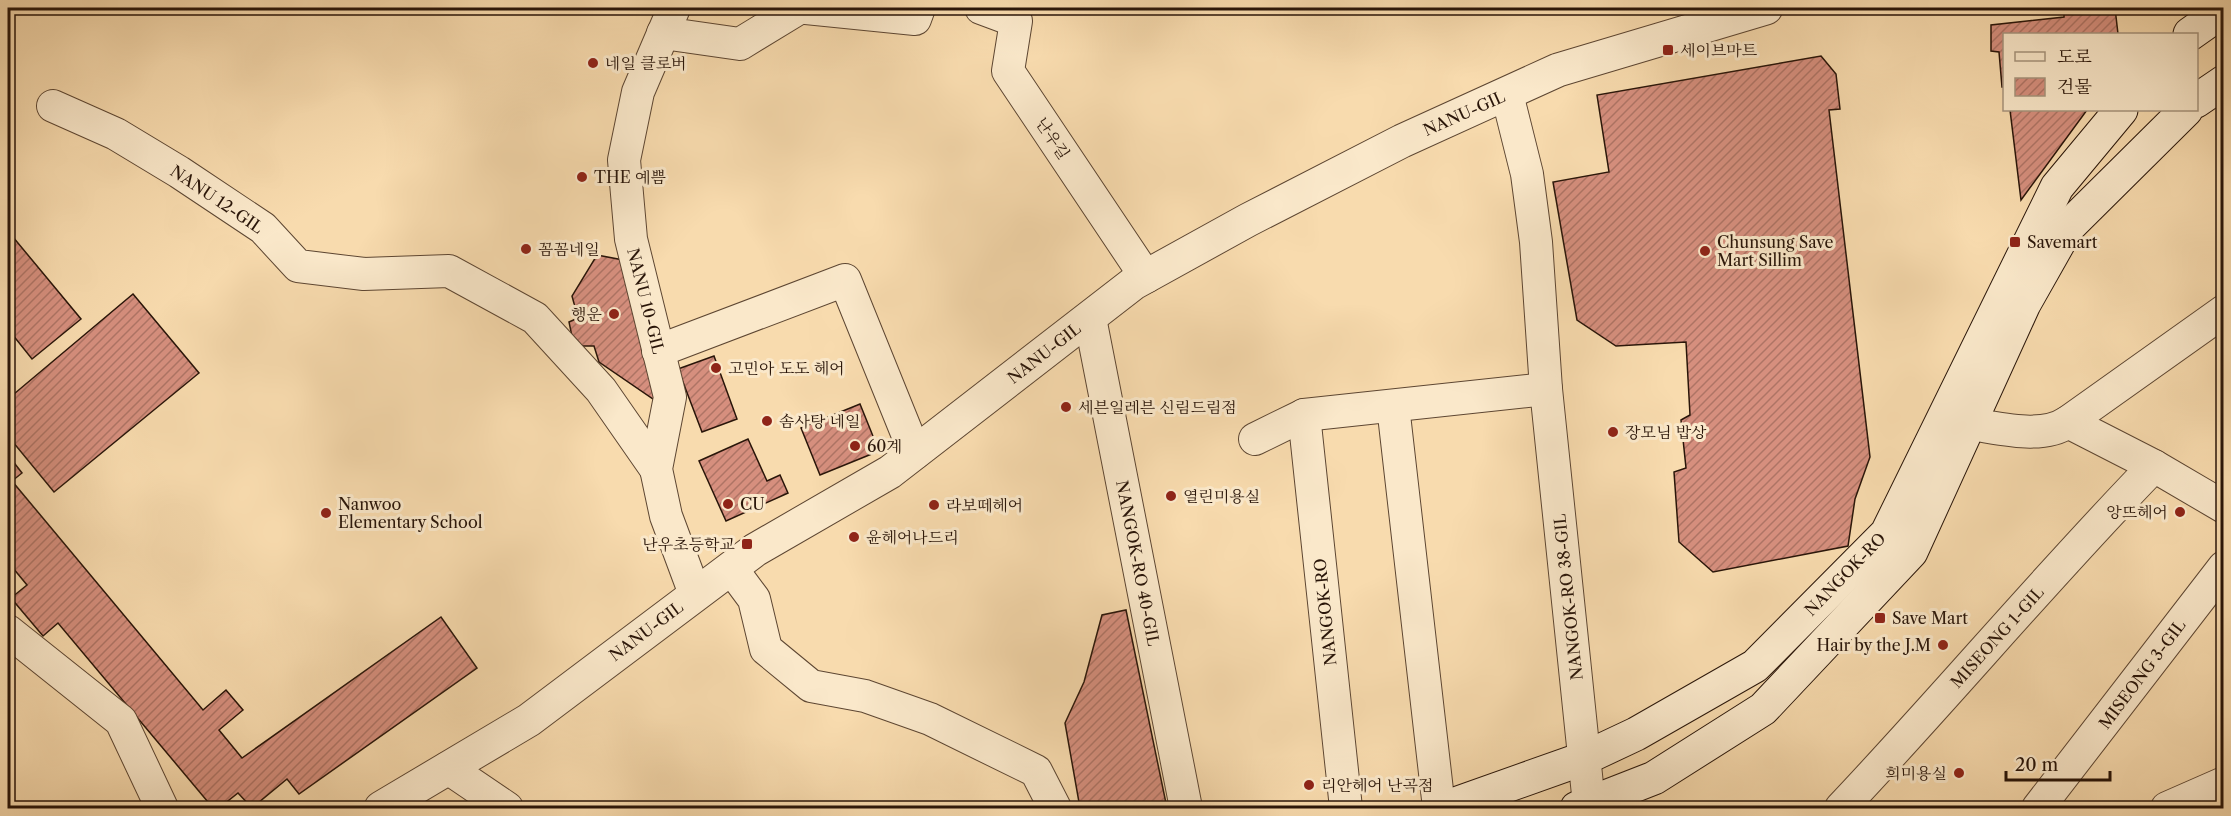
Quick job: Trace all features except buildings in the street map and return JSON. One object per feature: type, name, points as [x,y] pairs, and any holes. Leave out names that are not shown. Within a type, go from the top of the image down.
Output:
[{"type":"main road","name":"NANU-GIL","points":[[381,808],[529,720],[755,550],[890,472],[1146,277],[1248,220],[1392,146],[1558,70],[1766,8]]},
{"type":"main road","points":[[2191,33],[2223,10]]},
{"type":"main road","points":[[2198,100],[2223,81]]},
{"type":"main road","name":"NANGOK-RO","points":[[1444,808],[1585,758],[1636,734],[1755,666],[1887,533],[2058,187],[2120,111]]},
{"type":"main road","name":"NANGOK-RO","points":[[1583,806],[1654,778],[1763,709],[1911,552],[2024,304],[2067,228],[2185,111]]},
{"type":"street","points":[[668,20],[740,44],[799,8]]},
{"type":"street","points":[[806,8],[915,19],[919,8]]},
{"type":"street","name":"난우길","points":[[981,8],[1016,21],[1008,71],[1146,277]]},
{"type":"street","name":"NANU 10-GIL","points":[[668,20],[638,92],[624,160],[631,239],[670,397],[656,469],[666,516],[695,594]]},
{"type":"street","name":"NANGOK-RO 38-GIL","points":[[1507,93],[1527,174],[1536,242],[1546,389],[1585,758],[1583,806]]},
{"type":"street","name":"NANU 12-GIL","points":[[53,106],[116,134],[188,178],[263,228],[298,266],[364,274],[449,271],[535,318],[601,390],[656,469]]},
{"type":"street","points":[[658,351],[845,280],[915,453]]},
{"type":"street","points":[[1970,424],[2022,431],[2057,429],[2223,311]]},
{"type":"street","name":"NANGOK-RO 40-GIL","points":[[1090,318],[1186,808]]},
{"type":"street","points":[[1255,440],[1304,415],[1546,389]]},
{"type":"street","points":[[1393,406],[1439,808]]},
{"type":"street","name":"NANGOK-RO","points":[[1304,415],[1346,808]]},
{"type":"street","points":[[2068,422],[2154,466],[2223,507]]},
{"type":"street","name":"MISEONG 1-GIL","points":[[1841,808],[1998,638],[2089,532],[2154,466]]},
{"type":"street","name":"MISEONG 3-GIL","points":[[2038,808],[2223,567]]},
{"type":"street","points":[[731,568],[754,599],[766,650],[811,687],[865,696],[930,719],[1036,771],[1055,808]]},
{"type":"street","points":[[8,631],[121,721],[162,808]]},
{"type":"street","points":[[448,768],[507,808]]},
{"type":"street","points":[[2167,808],[2223,783]]},
{"type":"place","name":"세이브마트","points":[[1668,50]]},
{"type":"place","name":"네일 클로버","points":[[593,63]]},
{"type":"place","name":"THE 예쁨","points":[[582,177]]},
{"type":"place","name":"Savemart","points":[[2015,242]]},
{"type":"place","name":"꼼꼼네일","points":[[526,249]]},
{"type":"place","name":"Chunsung Save Mart Sillim","points":[[1705,251]]},
{"type":"place","name":"행운","points":[[614,314]]},
{"type":"place","name":"고민아 도도 헤어","points":[[716,368]]},
{"type":"place","name":"세븐일레븐 신림드림점","points":[[1066,407]]},
{"type":"place","name":"솜사탕 네일","points":[[767,421]]},
{"type":"place","name":"장모님 밥상","points":[[1613,432]]},
{"type":"place","name":"60계","points":[[855,446]]},
{"type":"place","name":"열린미용실","points":[[1171,496]]},
{"type":"place","name":"CU","points":[[728,504]]},
{"type":"place","name":"라보떼헤어","points":[[934,505]]},
{"type":"place","name":"앙뜨헤어","points":[[2180,512]]},
{"type":"place","name":"Nanwoo Elementary School","points":[[326,513]]},
{"type":"place","name":"윤헤어나드리","points":[[854,537]]},
{"type":"place","name":"난우초등학교","points":[[747,544]]},
{"type":"place","name":"Save Mart","points":[[1880,618]]},
{"type":"place","name":"Hair by the J.M","points":[[1943,645]]},
{"type":"place","name":"희미용실","points":[[1959,773]]},
{"type":"place","name":"리안헤어 난곡점","points":[[1309,785]]}]
